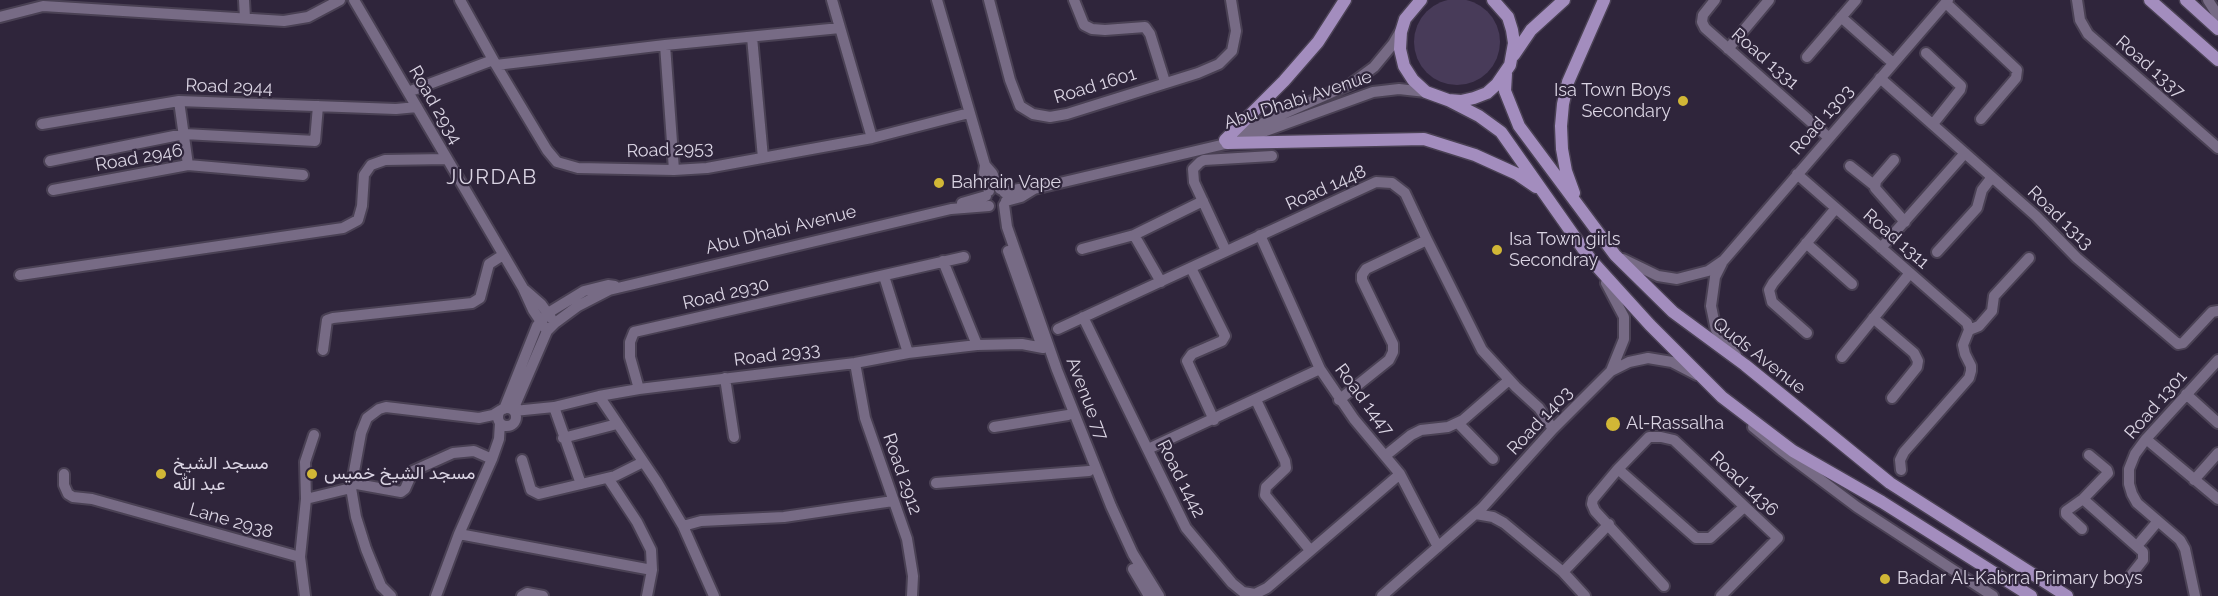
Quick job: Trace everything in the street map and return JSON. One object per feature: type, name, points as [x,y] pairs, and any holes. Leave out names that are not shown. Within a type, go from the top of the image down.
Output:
[{"type":"main road","points":[[1223,142],[1284,81],[1318,42],[1345,0]]},
{"type":"main road","points":[[1493,0],[1508,17],[1512,30],[1513,56]]},
{"type":"main road","points":[[1448,100],[1474,98],[1487,93],[1506,74],[1513,56],[1531,30],[1564,0]]},
{"type":"main road","points":[[1584,213],[1566,171],[1562,149],[1563,104],[1568,82],[1604,0]]},
{"type":"main road","points":[[2150,0],[2218,60]]},
{"type":"main road","points":[[2186,0],[2218,29]]},
{"type":"main road","points":[[1415,3],[1401,32],[1400,49],[1404,66],[1413,80],[1426,92],[1479,116],[1501,132],[1591,260],[1650,325],[1722,397],[1793,451],[1882,502],[2031,596]]},
{"type":"main road","name":"Quds Avenue","points":[[1506,74],[1505,91],[1519,126],[1615,255],[1673,312],[1744,365],[1890,483],[2067,596]]},
{"type":"main road","points":[[1223,142],[1424,140],[1475,155],[1517,174],[1543,192]]},
{"type":"street","points":[[244,0],[245,18]]},
{"type":"street","points":[[0,17],[43,6],[128,6],[284,21],[308,17],[340,0]]},
{"type":"street","name":"Road 2934","points":[[354,0],[503,255],[523,288],[541,304],[544,317],[551,327]]},
{"type":"street","name":"Road 2953","points":[[460,0],[547,150],[557,162],[578,168],[674,170],[708,168],[872,138],[969,113]]},
{"type":"street","points":[[832,0],[872,138]]},
{"type":"street","name":"Avenue 77","points":[[937,0],[985,165],[992,173],[996,199],[1039,329],[1121,531],[1145,576],[1159,596]]},
{"type":"street","name":"Road 1601","points":[[989,0],[1010,80],[1020,106],[1033,114],[1050,117],[1198,73],[1219,64],[1232,51],[1236,31],[1231,0]]},
{"type":"street","points":[[1074,0],[1084,25],[1092,29],[1145,27],[1150,34],[1165,82]]},
{"type":"street","name":"Road 1331","points":[[1715,0],[1704,12],[1702,22],[1705,28],[1828,137]]},
{"type":"street","points":[[1728,49],[1769,0]]},
{"type":"street","points":[[1807,57],[1856,0]]},
{"type":"street","name":"Road 1337","points":[[2077,0],[2079,20],[2088,34],[2218,148]]},
{"type":"street","points":[[2208,0],[2218,16]]},
{"type":"street","name":"Road 1303","points":[[1744,365],[1716,330],[1711,306],[1715,277],[1724,260],[1947,2],[2017,70],[2016,78],[1981,119]]},
{"type":"street","points":[[1842,17],[1893,63]]},
{"type":"street","points":[[408,92],[494,62],[840,28]]},
{"type":"street","name":"Abu Dhabi Avenue","points":[[1223,142],[1351,84],[1374,67],[1401,32]]},
{"type":"street","points":[[752,37],[763,158]]},
{"type":"street","points":[[665,45],[674,170]]},
{"type":"street","points":[[1926,53],[1961,86],[1933,124]]},
{"type":"street","name":"Road 1313","points":[[1880,78],[2037,216],[2085,265],[2178,344],[2183,343],[2212,312],[2218,311]]},
{"type":"street","name":"Abu Dhabi Avenue","points":[[551,327],[578,306],[618,286],[951,208],[996,199],[1021,197],[1034,189],[1267,131],[1373,92],[1400,89],[1426,92]]},
{"type":"street","points":[[179,101],[188,165]]},
{"type":"street","name":"Road 2944","points":[[42,124],[179,101],[396,109],[417,107]]},
{"type":"street","points":[[50,161],[184,134],[315,141],[318,106]]},
{"type":"street","points":[[1881,248],[1965,153]]},
{"type":"street","points":[[1226,251],[1192,176],[1193,169],[1200,162],[1272,156]]},
{"type":"street","points":[[20,275],[343,228],[358,220],[362,206],[364,175],[371,165],[385,160],[447,159]]},
{"type":"street","points":[[1875,186],[1876,181],[1894,160]]},
{"type":"street","name":"Road 2946","points":[[53,190],[188,165],[303,175]]},
{"type":"street","points":[[1850,166],[1875,186],[1877,192],[1905,222]]},
{"type":"street","name":"Road 1311","points":[[1797,174],[1967,323],[1969,330]]},
{"type":"street","points":[[1937,252],[1977,208],[1982,190],[1992,177]]},
{"type":"street","name":"Road 1448","points":[[1045,345],[1058,329],[1376,182],[1384,181],[1392,183],[1405,193],[1426,240],[1482,350],[1539,408],[1561,421]]},
{"type":"street","points":[[1082,249],[1134,235],[1203,201]]},
{"type":"street","points":[[1807,333],[1772,302],[1769,294],[1770,286],[1836,208]]},
{"type":"street","points":[[1134,235],[1161,282]]},
{"type":"street","name":"Road 1447","points":[[1260,235],[1320,369],[1339,400],[1400,474],[1438,547]]},
{"type":"street","points":[[1339,400],[1389,360],[1393,352],[1393,344],[1362,280],[1362,275],[1366,269],[1426,240]]},
{"type":"street","points":[[1806,243],[1852,284]]},
{"type":"street","points":[[323,350],[327,320],[333,318],[472,303],[480,298],[489,264],[503,255]]},
{"type":"street","name":"Road 1303","points":[[1615,255],[1642,270],[1658,276],[1677,279],[1708,272],[1724,260]]},
{"type":"street","name":"Road 2930","points":[[639,389],[630,357],[630,342],[634,332],[964,257]]},
{"type":"street","points":[[1901,470],[1900,460],[1907,448],[1969,378],[1971,366],[1963,345],[1969,330],[1979,326],[1992,311],[1994,296],[2029,258]]},
{"type":"street","name":"Road 1403","points":[[1591,260],[1613,292],[1624,317],[1624,339],[1611,371]]},
{"type":"street","points":[[943,261],[977,345]]},
{"type":"street","points":[[1191,268],[1225,336],[1222,341],[1192,354],[1187,361],[1214,420]]},
{"type":"street","points":[[1842,357],[1910,273]]},
{"type":"street","points":[[884,276],[908,353]]},
{"type":"street","name":"Abu Dhabi Avenue","points":[[544,317],[584,291],[608,285],[618,286]]},
{"type":"street","points":[[436,596],[459,534],[492,459],[544,317]]},
{"type":"street","name":"Road 1442","points":[[1083,317],[1186,528],[1232,583],[1243,592],[1255,594],[1267,588],[1400,474]]},
{"type":"street","points":[[1874,318],[1914,353],[1918,361],[1917,367],[1892,398]]},
{"type":"street","points":[[518,387],[551,327]]},
{"type":"street","points":[[1022,344],[1039,329],[1058,329]]},
{"type":"street","name":"Road 2933","points":[[507,416],[528,417],[538,410],[639,389],[855,363],[908,353],[977,345],[1045,345]]},
{"type":"street","name":"Avenue 77","points":[[1045,345],[1068,415],[1115,534],[1149,596]]},
{"type":"street","name":"Road 1403","points":[[1382,596],[1476,514],[1553,429],[1611,371],[1629,362],[1648,358],[1672,362],[1704,378]]},
{"type":"street","name":"Road 1301","points":[[2195,596],[2185,549],[2180,540],[2132,495],[2129,469],[2146,439],[2218,360]]},
{"type":"street","name":"Road 2912","points":[[855,363],[862,406],[912,559],[912,596]]},
{"type":"street","points":[[1148,449],[1320,369]]},
{"type":"street","points":[[725,378],[734,437]]},
{"type":"street","points":[[1385,456],[1411,435],[1421,430],[1435,430],[1458,423],[1509,380]]},
{"type":"street","points":[[518,387],[529,403],[538,410]]},
{"type":"street","points":[[2186,394],[2218,423]]},
{"type":"street","points":[[599,396],[683,526],[714,596]]},
{"type":"street","points":[[1256,400],[1286,468],[1268,485],[1265,495],[1310,550]]},
{"type":"street","points":[[391,596],[381,586],[369,557],[356,517],[351,485],[363,425],[367,418],[379,409],[394,407],[479,418],[489,422],[507,416]]},
{"type":"street","points":[[554,407],[580,484]]},
{"type":"street","name":"Road 1448","points":[[1539,408],[1553,429]]},
{"type":"street","points":[[994,428],[1068,415]]},
{"type":"street","points":[[1746,415],[1754,428],[1798,464],[1857,507],[1993,596]]},
{"type":"street","points":[[1458,423],[1493,459]]},
{"type":"street","points":[[563,438],[617,424]]},
{"type":"street","points":[[305,596],[300,557],[306,499],[305,462],[314,435]]},
{"type":"street","name":"Road 1436","points":[[1618,469],[1649,437],[1674,440],[1778,538],[1721,596]]},
{"type":"street","points":[[2146,439],[2218,499]]},
{"type":"street","points":[[306,499],[351,485],[401,492],[405,489],[413,471],[453,453],[474,451],[492,459]]},
{"type":"street","points":[[2194,480],[2218,453]]},
{"type":"street","points":[[2082,529],[2066,512],[2083,499],[2108,473],[2089,455]]},
{"type":"street","points":[[522,460],[529,487],[536,494],[622,474],[643,462]]},
{"type":"street","points":[[1664,586],[1595,511],[1592,504],[1593,499],[1618,469],[1696,538],[1710,538],[1744,507]]},
{"type":"street","points":[[936,483],[1089,471]]},
{"type":"street","name":"Lane 2938","points":[[64,474],[64,484],[68,494],[73,497],[92,499],[300,557]]},
{"type":"street","points":[[608,478],[637,522],[651,550],[652,570],[647,596]]},
{"type":"street","points":[[1494,495],[1498,513],[1504,523]]},
{"type":"street","points":[[2083,499],[2143,552],[2144,558],[2128,579]]},
{"type":"street","points":[[683,526],[701,521],[784,517],[893,501]]},
{"type":"street","points":[[1476,514],[1493,517],[1504,523],[1563,572],[1585,596]]},
{"type":"street","points":[[2137,546],[2158,521]]},
{"type":"street","points":[[1563,572],[1609,524]]},
{"type":"street","points":[[459,534],[652,570]]},
{"type":"street","points":[[522,596],[527,592],[543,596]]},
{"type":"shaded area","points":[[1457,-1],[1481,6],[1493,18],[1500,42],[1493,66],[1481,78],[1457,85],[1433,78],[1421,66],[1414,42],[1421,18],[1433,6]]},
{"type":"place","name":"Isa Town Boys Secondary","points":[[1683,101]]},
{"type":"place","name":"Bahrain Vape","points":[[939,183]]},
{"type":"place","name":"Isa Town girls Secondray","points":[[1497,250]]},
{"type":"place","name":"Al-Rassalha","points":[[1613,424]]},
{"type":"place","name":"مسجد الشيخ عبد الله","points":[[161,474]]},
{"type":"place","name":"مسجد الشيخ خميس","points":[[312,474]]},
{"type":"place","name":"Badar Al-Kabrra Primary boys","points":[[1885,579]]},
{"type":"district","name":"JURDAB","points":[[492,178]]}]
